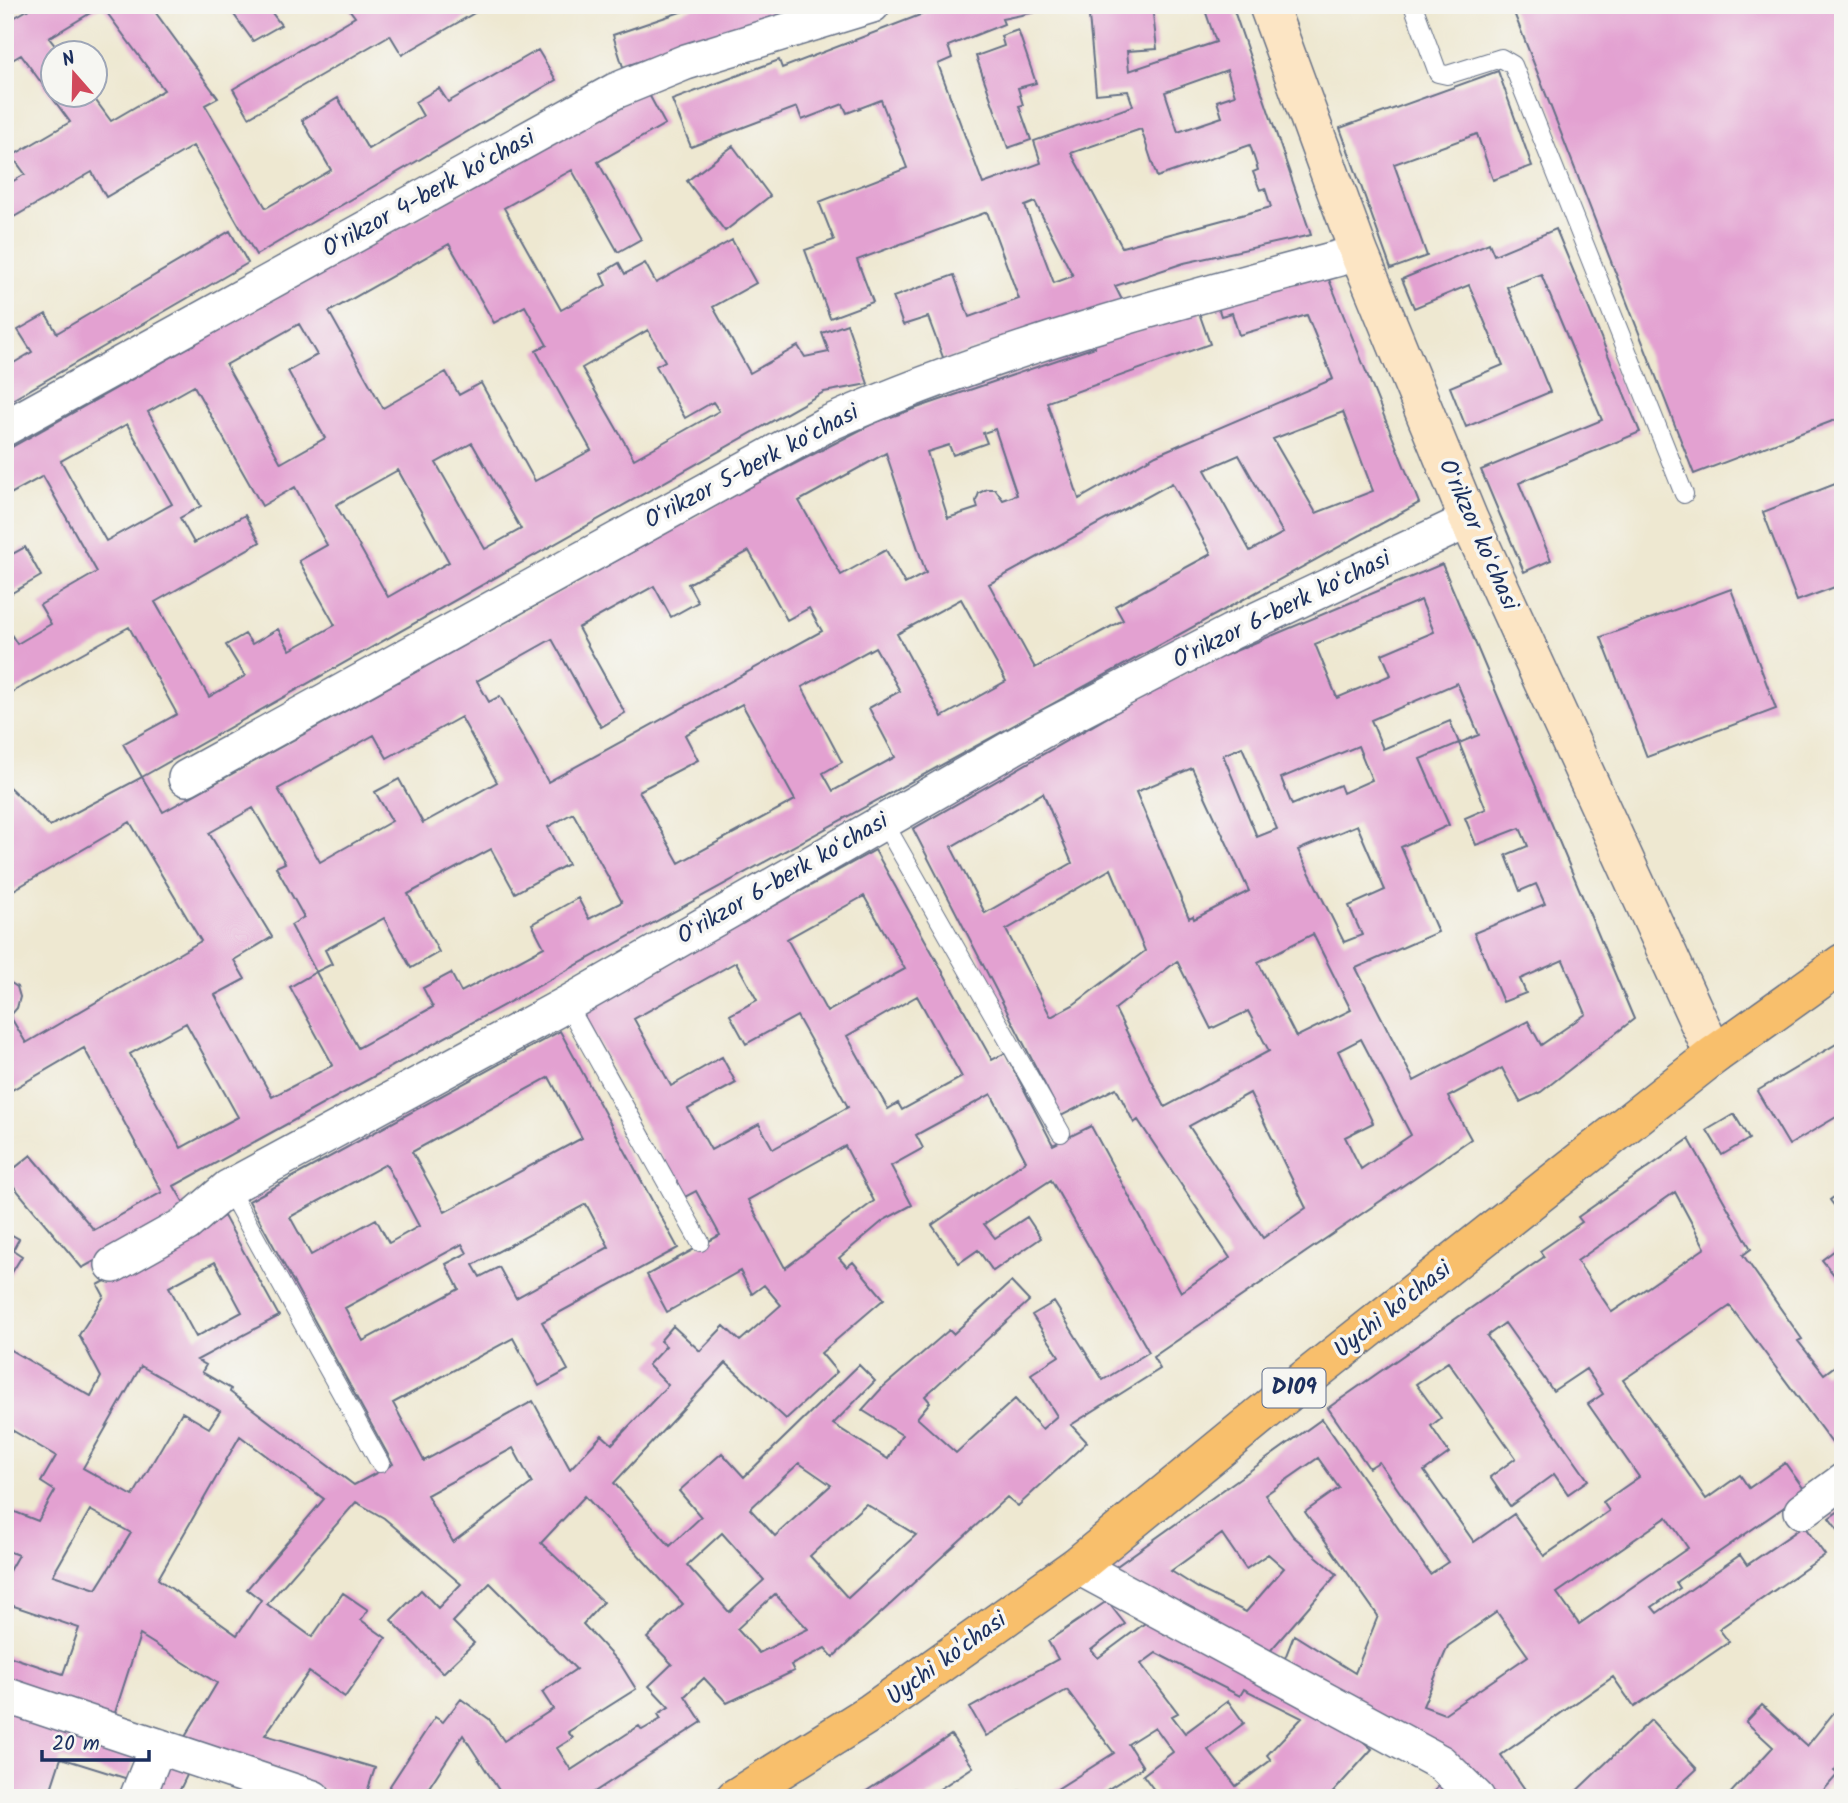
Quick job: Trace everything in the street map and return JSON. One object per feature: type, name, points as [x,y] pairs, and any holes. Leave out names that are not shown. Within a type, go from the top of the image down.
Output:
[{"type":"main road","name":"Oʻrikzor koʻchasi","points":[[1268,5],[1359,253],[1469,520],[1714,1055]]},
{"type":"main road","name":"Uychi ko'chasi","points":[[735,1798],[872,1712],[1077,1566],[1279,1400],[1714,1055],[1843,963]]},
{"type":"street","name":"Oʻrikzor 4-berk koʻchasi","points":[[5,428],[615,91],[686,62],[872,5]]},
{"type":"street","name":"Oʻrikzor 5-berk koʻchasi","points":[[186,778],[827,424],[890,396],[1145,309],[1359,253]]},
{"type":"street","name":"Oʻrikzor 6-berk koʻchasi","points":[[113,1265],[187,1224],[228,1188],[567,1004],[1043,730],[1231,632],[1469,520]]},
{"type":"street","points":[[1801,1511],[1843,1481]]},
{"type":"street","points":[[1077,1566],[1441,1762],[1477,1798]]},
{"type":"street","points":[[5,1695],[313,1798]]},
{"type":"street","points":[[137,1798],[158,1746]]},
{"type":"lane","points":[[1413,5],[1438,73],[1447,75],[1501,58],[1513,65],[1684,494]]},
{"type":"lane","points":[[883,821],[1061,1133]]},
{"type":"lane","points":[[567,1004],[700,1241]]},
{"type":"lane","points":[[228,1188],[380,1463]]},
{"type":"building","points":[[36,5],[150,5],[218,98],[205,105],[266,208],[331,170],[302,120],[338,98],[368,149],[423,116],[415,102],[439,88],[448,102],[538,50],[556,80],[256,255],[193,146],[106,197],[92,172],[5,222],[5,186],[25,174],[12,156],[70,122],[60,108],[101,108],[111,121],[164,90],[102,6],[49,38],[38,38],[38,78],[21,55],[5,64],[5,23]]},
{"type":"building","points":[[227,5],[266,5],[281,25],[253,41]]},
{"type":"building","points":[[346,5],[488,5],[402,55],[390,35],[249,117],[233,89],[355,17]]},
{"type":"building","points":[[701,5],[828,5],[800,15],[798,8],[623,67],[613,35]]},
{"type":"building","points":[[946,5],[1070,5],[1002,19],[1004,24],[948,46],[952,58],[938,64],[983,184],[1041,163],[1034,141],[1133,106],[1128,91],[1096,94],[1088,5],[1152,5],[1157,49],[1127,51],[1129,71],[1216,42],[1205,10],[1232,5],[1311,235],[1184,263],[1115,286],[1123,302],[944,360],[928,317],[903,325],[893,297],[954,275],[969,317],[1019,299],[987,212],[857,260],[873,302],[830,318],[805,250],[834,240],[819,202],[907,168],[881,100],[847,113],[843,104],[802,120],[797,107],[691,147],[672,100],[779,60],[782,68]],"holes":[[[1227,70],[1235,95],[1217,101],[1222,117],[1178,132],[1165,92]],[[1141,129],[1157,177],[1250,145],[1258,170],[1253,172],[1260,190],[1265,188],[1271,207],[1122,247],[1071,153]],[[1035,202],[1073,276],[1054,283],[1025,206]]]},
{"type":"building","points":[[1511,5],[1843,5],[1843,417],[1694,474]]},
{"type":"building","points":[[1018,30],[1036,83],[1018,88],[1023,105],[1019,106],[1031,140],[1008,148],[976,56],[1004,46],[1001,36]]},
{"type":"building","points":[[1498,71],[1532,166],[1493,180],[1477,134],[1394,164],[1427,256],[1391,269],[1340,128]]},
{"type":"building","points":[[646,89],[665,124],[598,162],[641,239],[618,252],[572,170],[504,208],[561,310],[606,285],[601,274],[619,263],[625,274],[645,263],[656,283],[732,240],[756,283],[713,307],[750,373],[798,346],[805,357],[829,352],[822,333],[847,324],[868,384],[824,392],[142,777],[123,744],[177,714],[129,627],[5,696],[5,624],[17,644],[51,624],[40,605],[97,572],[43,476],[5,497],[5,451]],"holes":[[[449,244],[494,323],[525,306],[547,345],[536,351],[591,450],[535,481],[481,383],[459,395],[446,372],[383,408],[329,312]],[[299,324],[317,355],[288,371],[325,438],[281,463],[226,365]],[[648,330],[665,361],[656,366],[685,418],[713,402],[719,411],[634,459],[582,368]],[[194,386],[262,506],[295,487],[327,545],[299,561],[335,625],[290,650],[278,629],[252,644],[245,634],[226,645],[245,676],[209,697],[155,602],[260,542],[245,515],[194,543],[180,518],[201,506],[148,412]],[[127,424],[172,504],[106,541],[61,461]],[[472,443],[521,529],[485,549],[436,463]],[[398,470],[449,562],[388,597],[336,505]]]},
{"type":"building","points":[[733,146],[770,196],[725,231],[687,181]]},
{"type":"building","points":[[1556,229],[1640,432],[1519,483],[1551,560],[1524,572],[1481,470],[1602,420],[1541,274],[1507,287],[1550,392],[1466,427],[1450,387],[1503,365],[1469,285],[1414,308],[1402,279],[1489,243],[1494,255]]},
{"type":"building","points":[[230,231],[248,263],[5,404],[5,360],[8,358],[12,364],[32,352],[18,330],[46,314],[57,333]]},
{"type":"building","points":[[1326,272],[1419,503],[174,1186],[188,1210],[82,1268],[5,1176],[31,1155],[94,1230],[162,1192],[84,1048],[5,1094],[5,979],[17,987],[20,997],[17,1008],[10,1016],[26,1043],[201,941],[130,822],[5,895],[5,783],[50,826],[142,777],[163,812],[744,490],[876,422],[1095,347],[1094,342],[1131,329],[1132,333],[1198,310],[1210,344],[1047,402],[1079,499],[1156,455],[1333,379],[1307,315],[1239,335],[1232,313],[1221,316],[1217,304]],"holes":[[[1343,412],[1373,491],[1316,513],[1273,439]],[[995,429],[1017,495],[1003,500],[995,489],[987,489],[979,493],[976,501],[978,508],[948,518],[927,452],[949,445],[953,455],[987,443],[983,433]],[[886,453],[926,573],[905,584],[886,550],[841,575],[799,501]],[[1239,455],[1283,533],[1250,551],[1205,470]],[[1172,483],[1211,554],[1115,606],[1123,620],[1035,668],[989,584]],[[749,551],[787,620],[809,608],[822,631],[548,782],[500,696],[489,702],[477,681],[552,639],[601,727],[625,713],[578,628],[654,586],[671,617],[698,602],[688,584]],[[961,599],[1006,681],[942,717],[897,634]],[[875,647],[900,691],[869,708],[895,757],[833,791],[823,773],[842,762],[802,687]],[[742,704],[795,800],[679,863],[639,791],[698,760],[685,735]],[[461,717],[497,782],[423,823],[399,779],[375,792],[392,821],[320,862],[278,789],[374,735],[387,758]],[[253,808],[285,863],[276,867],[304,917],[291,925],[316,972],[290,987],[333,1065],[272,1097],[215,995],[245,979],[234,960],[272,937],[209,833]],[[573,813],[622,902],[589,919],[578,898],[532,924],[544,947],[461,992],[451,973],[423,988],[433,1007],[358,1048],[316,972],[332,964],[325,950],[384,918],[411,968],[439,952],[408,894],[491,849],[515,893],[568,864],[548,827]],[[186,1023],[238,1117],[181,1148],[130,1054]]]},
{"type":"building","points":[[1843,481],[1843,584],[1797,601],[1763,512]]},
{"type":"building","points":[[25,547],[41,576],[5,597],[5,558]]},
{"type":"building","points":[[1442,564],[1634,1019],[1541,1092],[1520,1102],[1502,1068],[1448,1097],[1471,1139],[1153,1357],[1160,1369],[1071,1425],[1087,1442],[1018,1506],[1007,1497],[833,1657],[825,1648],[791,1665],[794,1671],[727,1703],[704,1678],[685,1696],[702,1722],[585,1798],[504,1798],[463,1735],[422,1798],[382,1798],[435,1717],[443,1722],[461,1699],[489,1719],[504,1741],[553,1709],[542,1692],[576,1669],[490,1583],[453,1622],[474,1643],[443,1673],[391,1620],[421,1590],[438,1608],[461,1584],[384,1518],[356,1502],[267,1604],[312,1637],[343,1593],[368,1610],[361,1620],[386,1638],[345,1697],[309,1672],[265,1735],[375,1768],[365,1798],[349,1798],[182,1742],[217,1683],[140,1635],[112,1722],[5,1686],[5,1655],[63,1674],[79,1628],[11,1605],[5,1620],[5,1578],[18,1555],[5,1550],[5,1508],[38,1521],[55,1491],[41,1482],[56,1456],[5,1426],[5,1347],[91,1396],[101,1377],[79,1335],[104,1296],[98,1285],[224,1216],[279,1316],[197,1360],[206,1365],[202,1372],[231,1389],[230,1392],[354,1485],[393,1464],[249,1201],[560,1031],[678,1248],[542,1322],[568,1370],[539,1386],[513,1338],[393,1403],[424,1461],[533,1401],[570,1469],[602,1435],[612,1444],[668,1385],[648,1365],[666,1346],[660,1341],[673,1326],[700,1351],[724,1326],[740,1341],[781,1305],[764,1285],[752,1294],[740,1271],[667,1312],[647,1275],[720,1235],[696,1191],[685,1197],[582,1012],[875,850],[992,1060],[1005,1053],[1053,1145],[1091,1126],[1181,1292],[1230,1258],[1138,1120],[1134,1123],[1116,1088],[1061,1116],[913,829],[1188,671]],"holes":[[[1421,600],[1434,632],[1382,654],[1391,675],[1337,698],[1315,644]],[[1457,683],[1479,735],[1459,743],[1450,721],[1383,749],[1371,720]],[[1459,743],[1486,809],[1465,818],[1476,845],[1520,828],[1528,846],[1506,855],[1520,891],[1536,884],[1545,904],[1474,933],[1503,1002],[1526,993],[1520,979],[1563,960],[1586,1014],[1541,1045],[1528,1021],[1414,1081],[1356,968],[1438,932],[1401,847],[1449,825],[1420,759]],[[1358,746],[1372,780],[1343,793],[1340,785],[1292,805],[1281,778]],[[1242,747],[1277,829],[1257,837],[1223,755]],[[1192,768],[1249,891],[1194,919],[1193,916],[1189,918],[1136,792]],[[1043,793],[1072,863],[985,913],[951,847]],[[1357,825],[1385,890],[1349,906],[1362,935],[1344,942],[1298,850]],[[1111,869],[1145,951],[1073,1005],[1051,1017],[1006,930]],[[864,896],[905,969],[827,1012],[787,939]],[[1313,934],[1351,1010],[1296,1037],[1258,962]],[[1177,961],[1211,1029],[1248,1011],[1269,1051],[1165,1107],[1115,1009]],[[736,962],[757,1000],[730,1015],[746,1044],[797,1016],[848,1107],[773,1149],[759,1124],[711,1150],[688,1109],[736,1083],[722,1057],[671,1086],[634,1019]],[[917,996],[962,1077],[902,1110],[898,1103],[888,1109],[847,1036]],[[1361,1039],[1411,1135],[1361,1169],[1345,1137],[1373,1123],[1338,1051]],[[549,1077],[582,1138],[445,1212],[412,1152]],[[1250,1093],[1306,1208],[1263,1238],[1189,1126]],[[991,1094],[1026,1161],[932,1225],[959,1263],[978,1250],[993,1271],[1041,1238],[1027,1217],[995,1238],[984,1224],[1051,1180],[1149,1352],[1103,1380],[1054,1302],[1032,1315],[1059,1356],[1031,1374],[1057,1416],[1042,1429],[1015,1399],[956,1453],[917,1418],[930,1402],[925,1396],[1029,1301],[1011,1282],[953,1334],[949,1330],[882,1388],[862,1410],[902,1435],[888,1459],[833,1424],[875,1381],[859,1365],[744,1477],[722,1453],[679,1491],[701,1517],[670,1546],[614,1483],[726,1363],[786,1419],[837,1372],[821,1353],[884,1299],[853,1262],[847,1267],[839,1258],[884,1220],[912,1205],[891,1166],[923,1148],[916,1135]],[[845,1146],[874,1201],[785,1268],[748,1200]],[[386,1164],[419,1226],[389,1243],[376,1219],[311,1255],[290,1217]],[[586,1204],[609,1247],[516,1298],[499,1267],[480,1277],[473,1265]],[[462,1244],[467,1253],[446,1264],[459,1289],[363,1341],[345,1308]],[[215,1262],[242,1312],[196,1337],[169,1287]],[[141,1366],[220,1411],[209,1428],[182,1412],[133,1496],[83,1468]],[[240,1436],[324,1499],[247,1589],[261,1600],[237,1635],[158,1579]],[[513,1448],[532,1483],[453,1542],[427,1495]],[[799,1463],[831,1485],[775,1536],[750,1509]],[[585,1496],[683,1604],[647,1638],[672,1664],[649,1686],[669,1707],[658,1714],[661,1719],[642,1730],[639,1726],[571,1770],[557,1748],[573,1738],[568,1732],[636,1689],[621,1665],[583,1624],[603,1602],[541,1543]],[[866,1504],[916,1535],[848,1598],[810,1556]],[[90,1510],[131,1533],[96,1589],[53,1575]],[[722,1533],[764,1580],[729,1612],[687,1565]],[[775,1594],[808,1629],[759,1653],[737,1629]]]},
{"type":"building","points":[[1731,589],[1776,709],[1647,757],[1601,637]]},
{"type":"building","points":[[1843,1040],[1843,1113],[1789,1145],[1757,1091]]},
{"type":"building","points":[[1734,1114],[1749,1139],[1722,1155],[1707,1130]]},
{"type":"building","points":[[1689,1139],[1751,1249],[1743,1255],[1802,1339],[1798,1341],[1824,1374],[1843,1360],[1843,1434],[1832,1443],[1730,1306],[1623,1380],[1706,1499],[1740,1475],[1749,1488],[1785,1463],[1806,1492],[1676,1582],[1680,1588],[1652,1607],[1657,1613],[1740,1555],[1747,1565],[1804,1526],[1825,1555],[1719,1629],[1729,1642],[1634,1707],[1613,1677],[1501,1755],[1531,1798],[1487,1798],[1280,1671],[1294,1635],[1355,1673],[1378,1616],[1305,1512],[1339,1488],[1318,1458],[1265,1495],[1293,1536],[1337,1574],[1264,1658],[1110,1571],[1322,1419],[1430,1574],[1448,1562],[1379,1462],[1369,1468],[1328,1408],[1544,1257],[1540,1251],[1582,1222],[1578,1217]],"holes":[[[1675,1192],[1705,1248],[1612,1312],[1577,1261]],[[1505,1323],[1553,1391],[1586,1369],[1603,1394],[1588,1404],[1639,1477],[1603,1502],[1609,1511],[1544,1556],[1514,1514],[1474,1542],[1424,1471],[1449,1453],[1431,1426],[1441,1418],[1416,1384],[1448,1362],[1516,1458],[1490,1477],[1510,1506],[1554,1474],[1568,1494],[1588,1480],[1487,1336]],[[1667,1517],[1688,1548],[1579,1624],[1557,1593]],[[1222,1534],[1246,1569],[1268,1554],[1284,1568],[1246,1612],[1201,1590],[1171,1571]],[[1497,1612],[1528,1656],[1444,1714],[1423,1706],[1448,1646]]]},
{"type":"building","points":[[1843,1190],[1843,1217],[1830,1200]]},
{"type":"building","points":[[5,1231],[19,1239],[13,1250],[22,1256],[5,1284]]},
{"type":"building","points":[[1843,1244],[1843,1286],[1822,1260]]},
{"type":"building","points":[[1843,1508],[1843,1533],[1841,1534],[1829,1518]]},
{"type":"building","points":[[1107,1601],[1125,1624],[1091,1650],[1098,1658],[1152,1618],[1165,1635],[1169,1627],[1351,1731],[1372,1749],[1328,1798],[1160,1798],[1143,1775],[1173,1752],[1155,1727],[1128,1744],[1143,1767],[1094,1798],[1043,1798],[1114,1753],[1067,1690],[986,1736],[970,1708],[1058,1659],[1048,1641]],"holes":[[[1156,1653],[1240,1696],[1244,1689],[1302,1718],[1267,1755],[1271,1760],[1236,1786],[1208,1750],[1244,1723],[1228,1701],[1185,1733],[1172,1716],[1178,1713],[1141,1664]]]},
{"type":"building","points":[[1843,1701],[1843,1760],[1834,1771],[1838,1774],[1817,1798],[1726,1798],[1773,1747],[1746,1722],[1762,1705],[1807,1746]]},
{"type":"building","points":[[5,1706],[138,1747],[128,1779],[61,1758],[48,1798],[5,1798]]},
{"type":"building","points":[[1651,1720],[1697,1769],[1666,1798],[1569,1798]]},
{"type":"building","points":[[951,1735],[973,1767],[926,1798],[856,1798]]},
{"type":"building","points":[[161,1757],[189,1771],[176,1798],[141,1798]]},
{"type":"building","points":[[1448,1776],[1470,1798],[1428,1798]]},
{"type":"building","points":[[1020,1790],[1025,1798],[1008,1798]]}]
